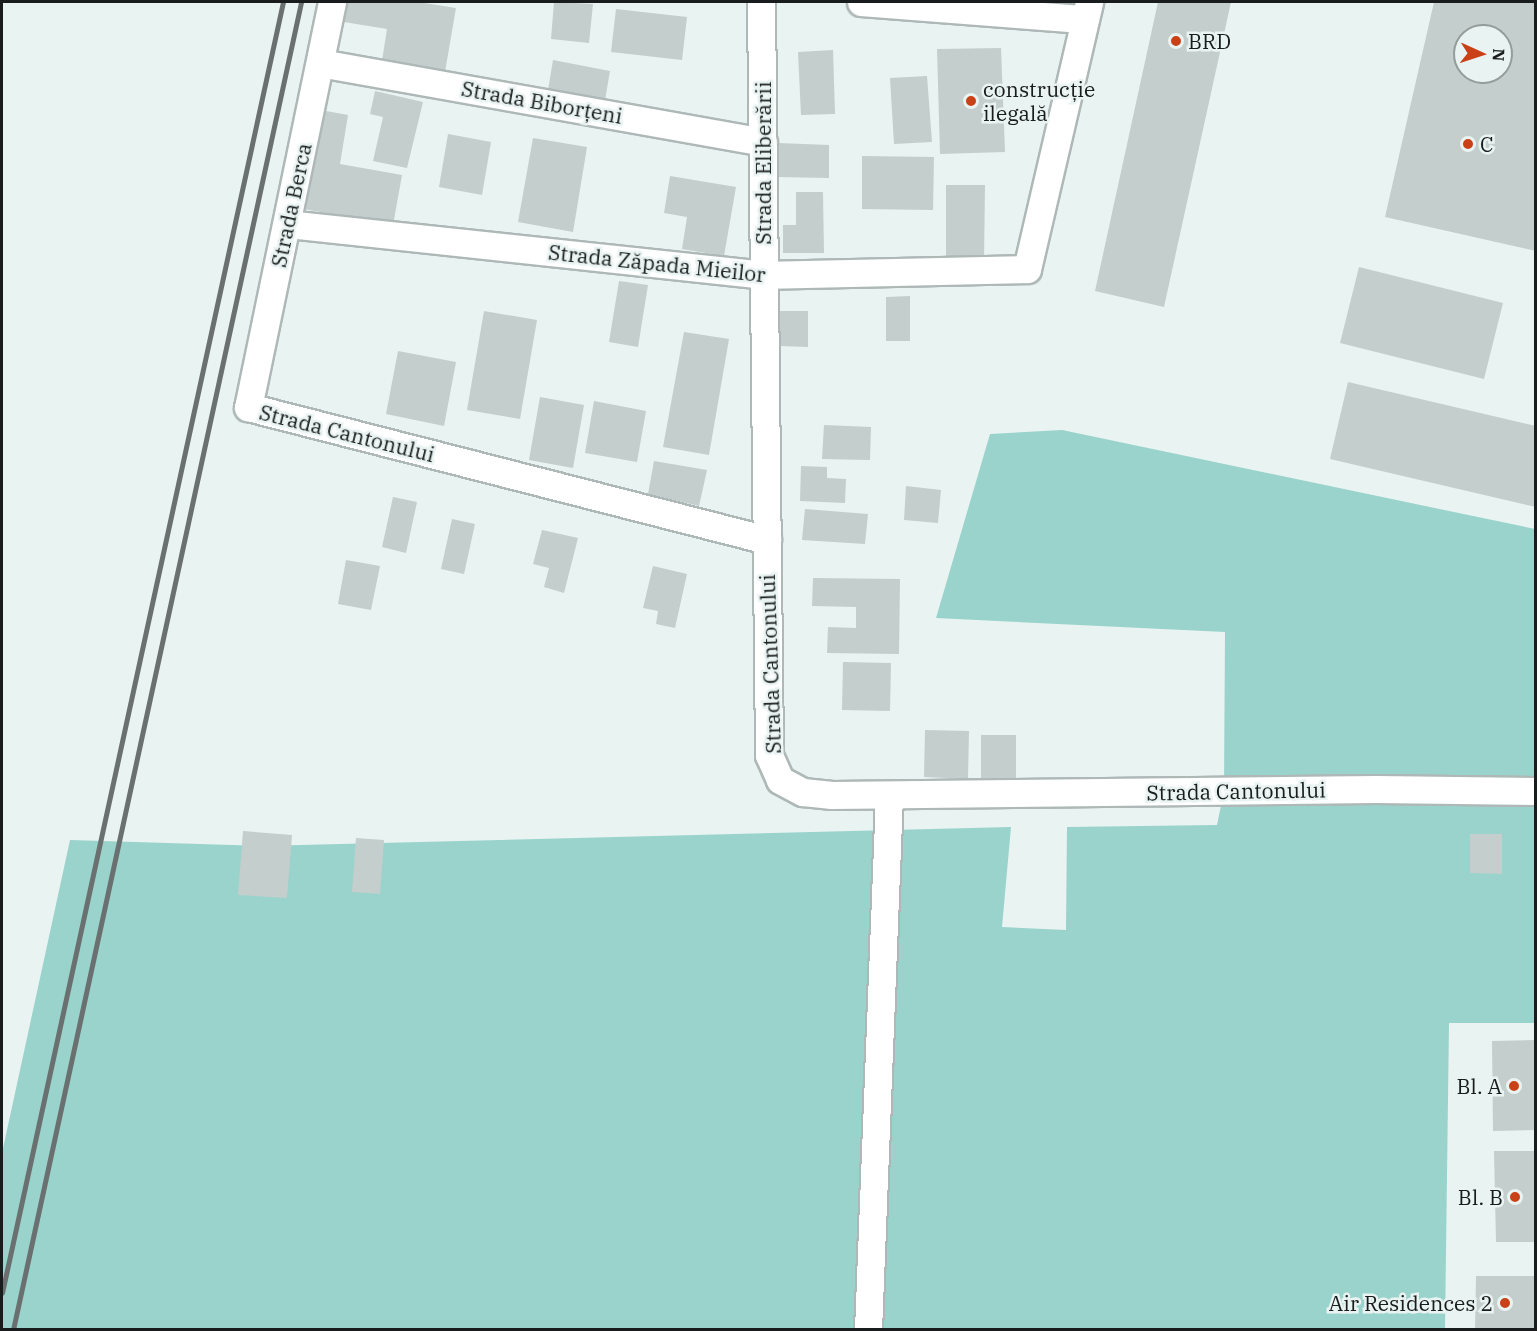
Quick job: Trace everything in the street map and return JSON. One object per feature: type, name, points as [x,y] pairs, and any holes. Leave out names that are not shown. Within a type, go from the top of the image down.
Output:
[{"type":"street","name":"Strada Berca","points":[[248,407],[288,224],[332,2]]},
{"type":"street","name":"Strada Eliberării","points":[[761,2],[767,540]]},
{"type":"street","points":[[861,2],[1087,10]]},
{"type":"street","name":"Strada Zăpada Mieilor","points":[[288,224],[764,275],[1027,269],[1087,10]]},
{"type":"street","name":"Strada Biborțeni","points":[[320,63],[763,142]]},
{"type":"street","name":"Strada Cantonului","points":[[248,407],[767,540],[769,755],[780,780],[803,792],[889,795],[1376,789],[1536,791]]},
{"type":"street","points":[[868,1329],[889,795]]},
{"type":"green space","points":[[1062,430],[1535,529],[1535,1023],[1449,1023],[1445,1329],[2,1330],[2,1153],[70,840],[261,846],[1011,827],[1002,927],[1066,930],[1067,827],[1217,825],[1224,791],[1225,632],[936,618],[990,434]]},
{"type":"building","points":[[347,2],[418,2],[456,8],[445,72],[382,61],[387,29],[344,22]]},
{"type":"building","points":[[554,2],[593,4],[589,43],[551,39]]},
{"type":"building","points":[[1158,2],[1231,2],[1164,307],[1095,291]]},
{"type":"building","name":"C","points":[[1434,2],[1536,2],[1536,251],[1385,217]]},
{"type":"building","points":[[616,9],[687,17],[682,60],[611,52]]},
{"type":"building","name":"construcție ilegală","points":[[1001,48],[1005,152],[940,154],[937,49]]},
{"type":"building","points":[[833,50],[835,114],[801,115],[798,52]]},
{"type":"building","points":[[553,60],[610,71],[605,100],[548,90]]},
{"type":"building","points":[[927,76],[932,142],[894,144],[890,78]]},
{"type":"building","points":[[375,91],[423,102],[407,168],[373,161],[383,117],[370,114]]},
{"type":"building","points":[[315,109],[348,115],[340,164],[402,175],[393,225],[298,208]]},
{"type":"building","points":[[448,134],[491,142],[482,195],[439,187]]},
{"type":"building","points":[[533,138],[587,147],[573,232],[518,222]]},
{"type":"building","points":[[778,143],[829,145],[829,178],[778,177]]},
{"type":"building","points":[[862,156],[934,157],[933,210],[862,209]]},
{"type":"building","points":[[670,176],[736,187],[724,256],[682,249],[687,217],[664,213]]},
{"type":"building","points":[[946,185],[985,185],[984,261],[946,261]]},
{"type":"building","points":[[796,192],[823,192],[824,253],[783,253],[783,225],[796,225]]},
{"type":"building","points":[[1359,267],[1503,303],[1484,379],[1340,343]]},
{"type":"building","points":[[619,281],[648,285],[638,347],[609,342]]},
{"type":"building","points":[[910,296],[910,341],[886,341],[886,297]]},
{"type":"building","points":[[484,311],[537,320],[520,419],[467,410]]},
{"type":"building","points":[[779,311],[808,311],[808,347],[779,346]]},
{"type":"building","points":[[684,332],[729,339],[709,455],[663,447]]},
{"type":"building","points":[[398,351],[456,362],[444,426],[386,414]]},
{"type":"building","points":[[1348,382],[1536,426],[1536,507],[1330,459]]},
{"type":"building","points":[[540,397],[584,405],[573,468],[529,460]]},
{"type":"building","points":[[594,401],[646,411],[637,462],[585,453]]},
{"type":"building","points":[[824,425],[871,427],[870,460],[822,459]]},
{"type":"building","points":[[654,461],[707,470],[699,506],[648,494]]},
{"type":"building","points":[[801,466],[827,467],[827,478],[846,479],[845,503],[800,501]]},
{"type":"building","points":[[906,486],[941,490],[938,523],[904,520]]},
{"type":"building","points":[[393,497],[417,502],[406,553],[382,547]]},
{"type":"building","points":[[805,509],[868,514],[865,544],[802,540]]},
{"type":"building","points":[[452,519],[475,524],[464,574],[441,569]]},
{"type":"building","points":[[542,530],[578,538],[564,593],[544,587],[549,568],[533,564]]},
{"type":"building","points":[[346,560],[380,566],[371,610],[338,604]]},
{"type":"building","points":[[653,566],[687,574],[675,628],[656,624],[658,611],[643,608]]},
{"type":"building","points":[[813,578],[900,579],[899,654],[827,653],[828,627],[856,628],[856,607],[812,606]]},
{"type":"building","points":[[843,662],[891,663],[890,711],[842,710]]},
{"type":"building","points":[[925,730],[969,731],[968,779],[924,777]]},
{"type":"building","points":[[981,735],[1016,735],[1016,778],[981,778]]},
{"type":"building","points":[[243,831],[292,835],[287,898],[238,895]]},
{"type":"building","points":[[1470,834],[1502,834],[1502,874],[1470,873]]},
{"type":"building","points":[[356,838],[384,840],[380,894],[352,892]]},
{"type":"building","name":"Bl. A","points":[[1536,1040],[1536,1130],[1493,1131],[1492,1041]]},
{"type":"building","name":"Bl. B","points":[[1494,1151],[1536,1151],[1536,1242],[1496,1242]]},
{"type":"building","name":"Air Residences 2","points":[[1476,1276],[1536,1276],[1536,1330],[1475,1330]]},
{"type":"railway","points":[[2,1293],[283,2]]},
{"type":"railway","points":[[13,1330],[301,2]]},
{"type":"place","name":"BRD","points":[[1176,41]]},
{"type":"place","name":"construcție ilegală","points":[[971,101]]},
{"type":"place","name":"C","points":[[1468,144]]},
{"type":"place","name":"Bl. A","points":[[1514,1086]]},
{"type":"place","name":"Bl. B","points":[[1515,1197]]},
{"type":"place","name":"Air Residences 2","points":[[1505,1303]]}]
